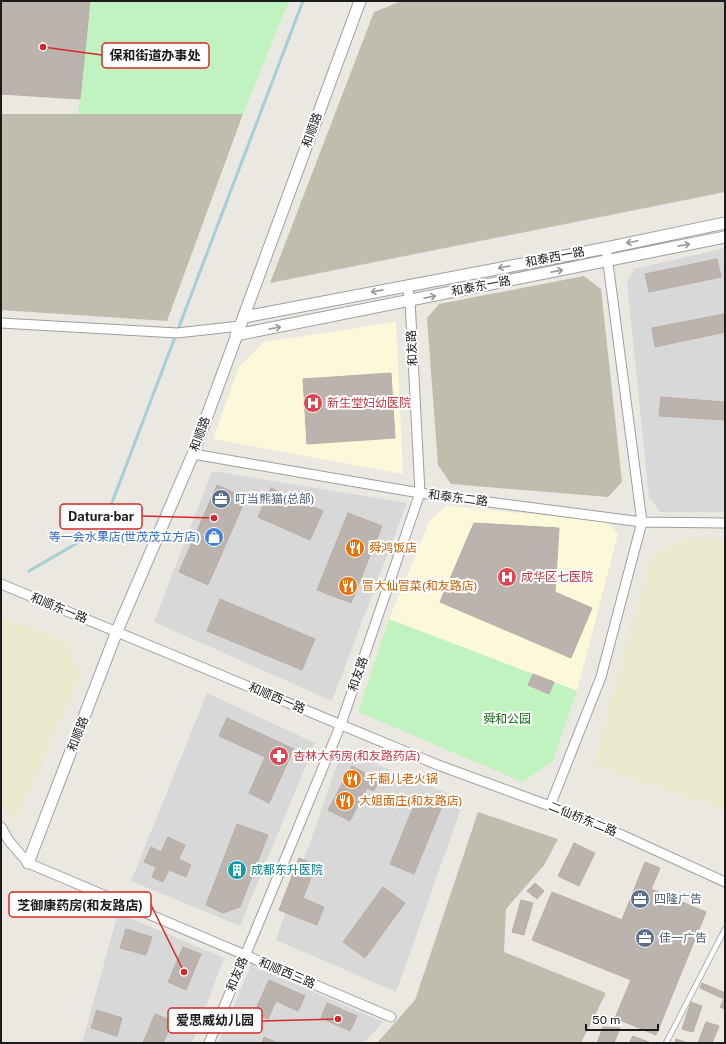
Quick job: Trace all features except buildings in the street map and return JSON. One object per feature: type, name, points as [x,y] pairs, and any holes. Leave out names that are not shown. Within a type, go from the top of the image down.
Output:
[{"type":"street","name":"和顺路","points":[[28,862],[117,631],[192,454],[360,1]]},
{"type":"street","name":"和泰西一路","points":[[240,326],[407,286],[606,248],[725,223]]},
{"type":"street","name":"和泰东一路","points":[[240,326],[410,300],[725,237]]},
{"type":"street","points":[[550,806],[601,677],[642,522],[606,261],[606,248]]},
{"type":"street","name":"和友路","points":[[209,1043],[341,724],[420,493],[410,300],[407,286]]},
{"type":"street","points":[[1,323],[176,333],[240,326]]},
{"type":"street","name":"和泰东二路","points":[[192,454],[420,493],[642,522],[725,523]]},
{"type":"street","name":"和顺东一路","points":[[1,584],[117,631]]},
{"type":"street","name":"和顺西一路","points":[[117,631],[438,765]]},
{"type":"street","name":"二仙桥东二路","points":[[438,765],[550,806],[622,835],[725,882]]},
{"type":"street","points":[[1,827],[9,841],[28,862]]},
{"type":"street","name":"和顺西三路","points":[[28,862],[391,1018]]},
{"type":"lane","points":[[666,1043],[725,929]]},
{"type":"shaded area","points":[[402,1],[725,1],[725,192],[270,283],[374,12]]},
{"type":"shaded area","points":[[1,114],[243,114],[167,321],[1,310]]},
{"type":"shaded area","points":[[725,248],[725,512],[660,512],[649,497],[627,283],[634,269]]},
{"type":"shaded area","points":[[584,276],[601,289],[622,482],[608,497],[451,484],[438,465],[427,318],[439,304]]},
{"type":"shaded area","name":"新生堂妇幼医院","points":[[396,322],[403,474],[213,439],[239,367],[264,342]]},
{"type":"shaded area","points":[[212,471],[407,503],[332,701],[154,622]]},
{"type":"shaded area","name":"成华区七医院","points":[[447,506],[607,521],[618,534],[577,691],[389,619],[430,520]]},
{"type":"shaded area","points":[[207,693],[315,743],[240,926],[131,881]]},
{"type":"shaded area","points":[[342,750],[464,800],[396,992],[276,940]]},
{"type":"shaded area","points":[[478,812],[558,839],[545,864],[506,909],[504,952],[606,993],[581,1043],[377,1043],[415,1000]]},
{"type":"shaded area","points":[[118,913],[224,958],[192,1043],[82,1043]]},
{"type":"shaded area","points":[[251,965],[383,1022],[364,1043],[218,1043]]},
{"type":"green space","points":[[90,1],[289,1],[243,114],[78,114]]},
{"type":"green space","points":[[688,538],[725,539],[725,810],[593,766],[651,556]]},
{"type":"green space","points":[[1,616],[68,642],[80,675],[15,823],[1,804]]},
{"type":"green space","name":"舜和公园","points":[[389,619],[577,691],[553,761],[523,782],[358,712]]},
{"type":"waterway","points":[[29,571],[98,531],[105,521],[303,1]]},
{"type":"place","name":"保和街道办事处","points":[[43,47]]},
{"type":"place","name":"新生堂妇幼医院","points":[[313,403]]},
{"type":"place","name":"叮当熊猫(总部)","points":[[221,499]]},
{"type":"place","name":"Datura·bar","points":[[214,518]]},
{"type":"place","name":"等一会水果店(世茂茂立方店)","points":[[214,537]]},
{"type":"place","name":"舜鸿饭店","points":[[355,548]]},
{"type":"place","name":"成华区七医院","points":[[507,577]]},
{"type":"place","name":"冒大仙冒菜(和友路店)","points":[[348,586]]},
{"type":"place","name":"杏林大药房(和友路药店)","points":[[279,756]]},
{"type":"place","name":"千翻儿老火锅","points":[[352,779]]},
{"type":"place","name":"大姐面庄(和友路店)","points":[[345,801]]},
{"type":"place","name":"成都东升医院","points":[[237,870]]},
{"type":"place","name":"四隆广告","points":[[640,899]]},
{"type":"place","name":"佳一广告","points":[[645,938]]},
{"type":"place","name":"芝御康药房(和友路店)","points":[[184,972]]},
{"type":"place","name":"爱思威幼儿园","points":[[338,1019]]}]
